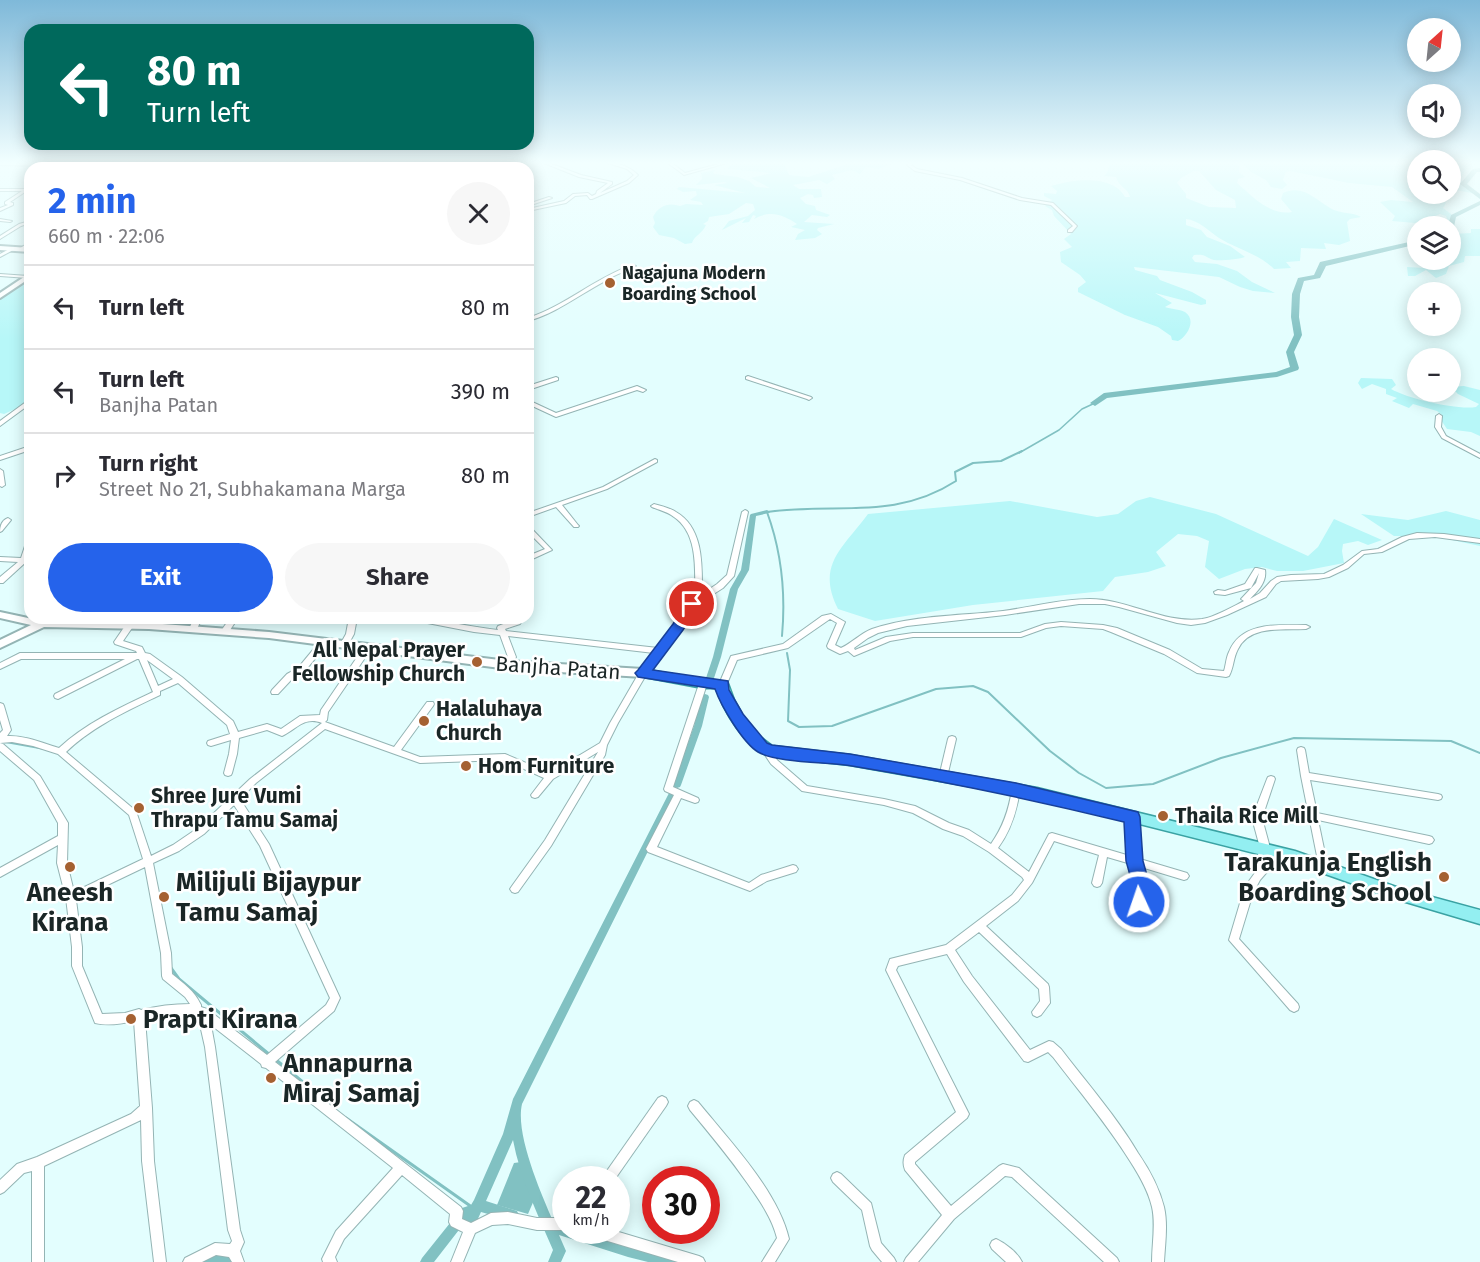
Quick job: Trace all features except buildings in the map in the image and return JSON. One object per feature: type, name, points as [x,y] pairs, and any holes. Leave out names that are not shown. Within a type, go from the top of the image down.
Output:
[{"type":"main road","points":[[0,248],[24,250]]},
{"type":"main road","points":[[0,296],[24,279]]},
{"type":"main road","name":"Banjha Patan","points":[[0,615],[24,620]]},
{"type":"main road","points":[[0,644],[42,624]]},
{"type":"main road","name":"Banjha Patan","points":[[42,624],[137,624]]},
{"type":"main road","name":"Banjha Patan","points":[[162,624],[345,643],[367,649],[508,665],[643,673],[703,684],[723,684]]},
{"type":"main road","points":[[723,684],[722,690],[737,718],[765,749],[850,760],[1016,789],[1264,849],[1399,894],[1480,917]]},
{"type":"street","points":[[1070,231],[1076,226],[1072,222]]},
{"type":"street","points":[[0,238],[24,224]]},
{"type":"street","points":[[0,256],[24,246]]},
{"type":"street","points":[[534,318],[550,313],[566,301],[579,296],[619,271],[634,266]]},
{"type":"street","points":[[0,275],[24,276]]},
{"type":"street","points":[[748,378],[809,398]]},
{"type":"street","points":[[534,386],[556,380]]},
{"type":"street","points":[[534,405],[556,415],[637,388],[643,390]]},
{"type":"street","points":[[0,424],[24,406]]},
{"type":"street","points":[[1439,416],[1437,427],[1444,436],[1480,456]]},
{"type":"street","points":[[0,458],[24,449]]},
{"type":"street","points":[[534,513],[622,480],[656,461]]},
{"type":"street","points":[[0,471],[2,485]]},
{"type":"street","points":[[558,505],[576,526]]},
{"type":"street","points":[[654,506],[677,515],[688,526],[698,560],[699,600]]},
{"type":"street","points":[[515,889],[570,808],[602,753],[603,745],[643,673],[692,604],[720,586],[730,576],[745,512]]},
{"type":"street","points":[[0,530],[8,520]]},
{"type":"street","points":[[534,534],[549,550],[534,556]]},
{"type":"street","points":[[723,684],[734,658],[785,646],[831,616],[841,622],[831,646],[840,651],[850,649],[872,632],[921,620],[1004,613],[1047,605],[1090,601],[1112,602],[1173,619],[1197,622],[1215,618],[1263,594],[1275,580],[1286,577],[1299,579],[1325,576],[1351,563],[1363,552],[1380,551],[1394,542],[1409,537],[1430,534],[1480,541]]},
{"type":"street","points":[[0,558],[24,559]]},
{"type":"street","points":[[0,581],[24,562]]},
{"type":"street","points":[[1218,592],[1225,593],[1248,586],[1257,570],[1263,572],[1260,584],[1245,599],[1249,601]]},
{"type":"street","points":[[193,629],[195,624]]},
{"type":"street","points":[[225,631],[230,624]]},
{"type":"street","points":[[345,643],[352,624]]},
{"type":"street","points":[[446,624],[502,634],[660,651]]},
{"type":"street","points":[[508,665],[512,657],[501,628],[512,624]]},
{"type":"street","points":[[850,649],[854,653],[889,639],[914,635],[1021,635],[1045,626],[1060,624],[1102,627],[1167,652],[1200,671],[1227,674],[1236,645],[1251,631],[1258,628],[1306,627]]},
{"type":"street","points":[[130,625],[118,642],[139,649],[156,691]]},
{"type":"street","points":[[275,692],[290,676],[302,670],[325,641]]},
{"type":"street","points":[[71,898],[176,848],[201,831],[234,798],[324,721],[324,712],[367,649]]},
{"type":"street","points":[[0,666],[20,656],[150,657],[230,723],[236,737],[228,773]]},
{"type":"street","points":[[58,696],[130,658],[141,656]]},
{"type":"street","points":[[61,752],[74,738],[92,726],[179,680]]},
{"type":"street","points":[[695,800],[668,789],[703,684]]},
{"type":"street","points":[[396,751],[430,704]]},
{"type":"street","points":[[0,706],[7,730],[0,740]]},
{"type":"street","points":[[211,743],[267,727],[282,733],[303,718],[324,721],[396,751],[428,761],[505,757],[550,777]]},
{"type":"street","points":[[0,740],[12,739],[33,743],[61,752],[133,813],[148,861],[166,953],[167,976],[189,994],[196,1005],[210,1047],[234,1230],[238,1242],[236,1257],[215,1249],[189,1262]]},
{"type":"street","points":[[943,777],[952,739]]},
{"type":"street","points":[[535,795],[550,777],[603,745]]},
{"type":"street","points":[[0,746],[37,777],[63,824],[62,863],[71,898],[77,966],[99,1020],[109,1020],[162,1008],[186,1007],[197,1010],[457,1211],[455,1222],[471,1229]]},
{"type":"street","points":[[765,749],[774,762],[805,789],[884,802],[915,810],[966,833],[992,849],[1025,874],[1029,880]]},
{"type":"street","points":[[1300,750],[1323,868]]},
{"type":"street","points":[[1305,776],[1438,797]]},
{"type":"street","points":[[1271,780],[1257,818],[1264,844],[1262,872],[1257,875],[1251,886],[1234,940],[1294,1007]]},
{"type":"street","points":[[992,849],[1004,834],[1014,808],[1016,789]]},
{"type":"street","points":[[679,794],[651,849],[750,887],[764,878],[793,869]]},
{"type":"street","points":[[234,798],[264,844],[335,998],[330,1008],[266,1063]]},
{"type":"street","points":[[1314,816],[1429,840]]},
{"type":"street","points":[[1132,817],[1135,861],[1142,886],[1137,918]]},
{"type":"street","points":[[950,1215],[908,1162],[963,1114],[891,970],[894,962],[949,950],[980,927],[1015,897],[1029,880],[1052,837],[1184,876]]},
{"type":"street","points":[[0,873],[62,838]]},
{"type":"street","points":[[1097,883],[1104,852]]},
{"type":"street","points":[[980,927],[1044,987],[1045,1003],[1037,1012]]},
{"type":"street","points":[[949,950],[974,987],[1028,1057],[1049,1046],[1057,1053],[1133,1154],[1157,1204],[1160,1222],[1158,1262]]},
{"type":"street","points":[[139,1014],[148,1161],[160,1262]]},
{"type":"street","points":[[617,1166],[662,1102]]},
{"type":"street","points":[[694,1106],[756,1186],[780,1225],[783,1239],[768,1262]]},
{"type":"street","points":[[0,1188],[21,1168],[38,1163],[135,1118],[146,1108]]},
{"type":"street","points":[[38,1163],[38,1262]]},
{"type":"street","points":[[331,1262],[328,1259],[340,1235],[400,1169]]},
{"type":"street","points":[[910,1262],[950,1215],[1003,1170],[1015,1172],[1113,1262]]},
{"type":"street","points":[[837,1178],[867,1207],[876,1246],[890,1262]]},
{"type":"street","points":[[457,1262],[471,1229],[491,1219],[508,1218],[552,1224]]},
{"type":"street","points":[[630,1242],[699,1262]]},
{"type":"street","points":[[996,1245],[1016,1262]]},
{"type":"shaded area","points":[[707,222],[703,224],[706,225],[705,228],[692,243],[685,244],[674,238],[659,235],[653,227],[655,223]]},
{"type":"shaded area","points":[[728,222],[738,222],[722,230]]},
{"type":"shaded area","points":[[793,222],[834,224],[818,228],[817,230],[822,234],[815,238],[795,240],[798,234],[805,230],[791,227],[797,224]]},
{"type":"shaded area","points":[[1060,222],[1186,222],[1186,225],[1201,230],[1207,237],[1230,246],[1245,257],[1217,260],[1194,255],[1192,258],[1195,262],[1217,264],[1237,271],[1252,282],[1275,293],[1253,291],[1219,277],[1134,267],[1135,270],[1157,276],[1160,280],[1206,300],[1206,304],[1201,305],[1155,293],[1172,303],[1165,307],[1180,310],[1189,315],[1190,324],[1185,336],[1178,341],[1172,340],[1171,336],[1158,327],[1125,315],[1078,292],[1078,288],[1086,282],[1061,262],[1060,252],[1072,247],[1064,239],[1071,234]]},
{"type":"shaded area","points":[[1194,222],[1347,222],[1350,241],[1339,245],[1324,243],[1326,249],[1301,248],[1300,261],[1286,262],[1291,268],[1274,269]]},
{"type":"shaded area","points":[[1471,229],[1480,229],[1480,256],[1465,256],[1464,262],[1461,263],[1461,234],[1471,233]]},
{"type":"shaded area","points":[[1407,270],[1426,270],[1415,276],[1408,276]]},
{"type":"shaded area","points":[[1426,270],[1448,270],[1446,274],[1436,278]]},
{"type":"shaded area","points":[[24,282],[24,404],[4,414],[0,413],[0,298]]},
{"type":"shaded area","points":[[1361,378],[1392,379],[1396,385],[1391,389],[1407,395],[1407,402],[1430,402],[1457,407],[1476,407],[1479,404],[1461,395],[1461,386],[1480,390],[1480,436],[1471,432],[1447,429],[1441,420],[1442,415],[1437,411],[1413,404],[1409,408],[1392,401],[1397,398],[1386,394],[1386,389],[1372,384],[1362,389],[1358,383]]},
{"type":"shaded area","points":[[1150,497],[1216,514],[1308,556],[1318,547],[1334,519],[1382,540],[1368,545],[1358,541],[1343,544],[1344,563],[1303,571],[1277,571],[1262,567],[1245,569],[1219,579],[1205,567],[1209,541],[1197,536],[1178,534],[1156,552],[1166,566],[1148,572],[1115,577],[1103,591],[973,605],[875,621],[838,609],[832,594],[831,569],[835,558],[868,514],[1010,501],[1097,517],[1118,514],[1136,501]]},
{"type":"shaded area","points":[[1446,511],[1480,520],[1480,546],[1433,536],[1394,536],[1361,514],[1408,520]]},
{"type":"shaded area","points":[[521,1162],[534,1200],[528,1214],[497,1205],[514,1163]]},
{"type":"waterway","points":[[1095,403],[1104,396],[1277,374],[1295,368],[1290,352],[1298,335],[1295,317],[1296,294],[1301,280],[1317,276],[1323,264],[1407,245]]},
{"type":"waterway","points":[[1019,453],[1059,430],[1082,409],[1095,403]]},
{"type":"waterway","points":[[782,636],[782,573],[767,512],[792,509],[864,508],[910,501],[933,493],[956,481],[955,472],[973,463],[1001,461],[1022,451]]},
{"type":"waterway","points":[[709,681],[734,589],[745,570],[753,515],[767,512]]},
{"type":"waterway","points":[[787,653],[790,670],[788,721],[799,727],[832,726],[936,689],[973,686],[988,692],[1050,751],[1079,773],[1106,788],[1153,784],[1221,758],[1294,738],[1451,741],[1480,753]]},
{"type":"waterway","points":[[677,785],[698,726],[705,697]]},
{"type":"waterway","points":[[0,741],[45,749]]},
{"type":"waterway","points":[[478,1205],[509,1135],[517,1103],[672,795]]},
{"type":"waterway","points":[[171,968],[179,979],[270,1055]]},
{"type":"waterway","points":[[275,1059],[333,1107]]},
{"type":"waterway","points":[[516,1117],[520,1149],[539,1203],[560,1251],[554,1262]]},
{"type":"waterway","points":[[346,1118],[476,1210]]},
{"type":"waterway","points":[[476,1210],[478,1205]]},
{"type":"waterway","points":[[478,1205],[513,1215]]},
{"type":"waterway","points":[[426,1262],[466,1212],[476,1210]]},
{"type":"waterway","points":[[467,1230],[476,1210]]},
{"type":"waterway","points":[[606,1244],[674,1262]]},
{"type":"waterway","points":[[205,1262],[208,1259],[227,1262]]},
{"type":"place","name":"Nagajuna Modern Boarding School","points":[[610,283]]},
{"type":"place","name":"All Nepal Prayer Fellowship Church","points":[[477,662]]},
{"type":"place","name":"Halaluhaya Church","points":[[424,721]]},
{"type":"place","name":"Hom Furniture","points":[[466,766]]},
{"type":"place","name":"Shree Jure Vumi Thrapu Tamu Samaj","points":[[139,808]]},
{"type":"place","name":"Thaila Rice Mill","points":[[1163,816]]},
{"type":"place","name":"Aneesh Kirana","points":[[70,867]]},
{"type":"place","name":"Tarakunja English Boarding School","points":[[1444,877]]},
{"type":"place","name":"Milijuli Bijaypur Tamu Samaj","points":[[164,897]]},
{"type":"place","name":"Prapti Kirana","points":[[131,1019]]},
{"type":"place","name":"Annapurna Miraj Samaj","points":[[271,1078]]},
{"type":"route","points":[[692,604],[678,627],[643,673],[703,684],[723,684],[722,690],[737,718],[761,747],[769,751],[807,753],[1016,789],[1132,817],[1135,861],[1142,886],[1139,902]]}]
